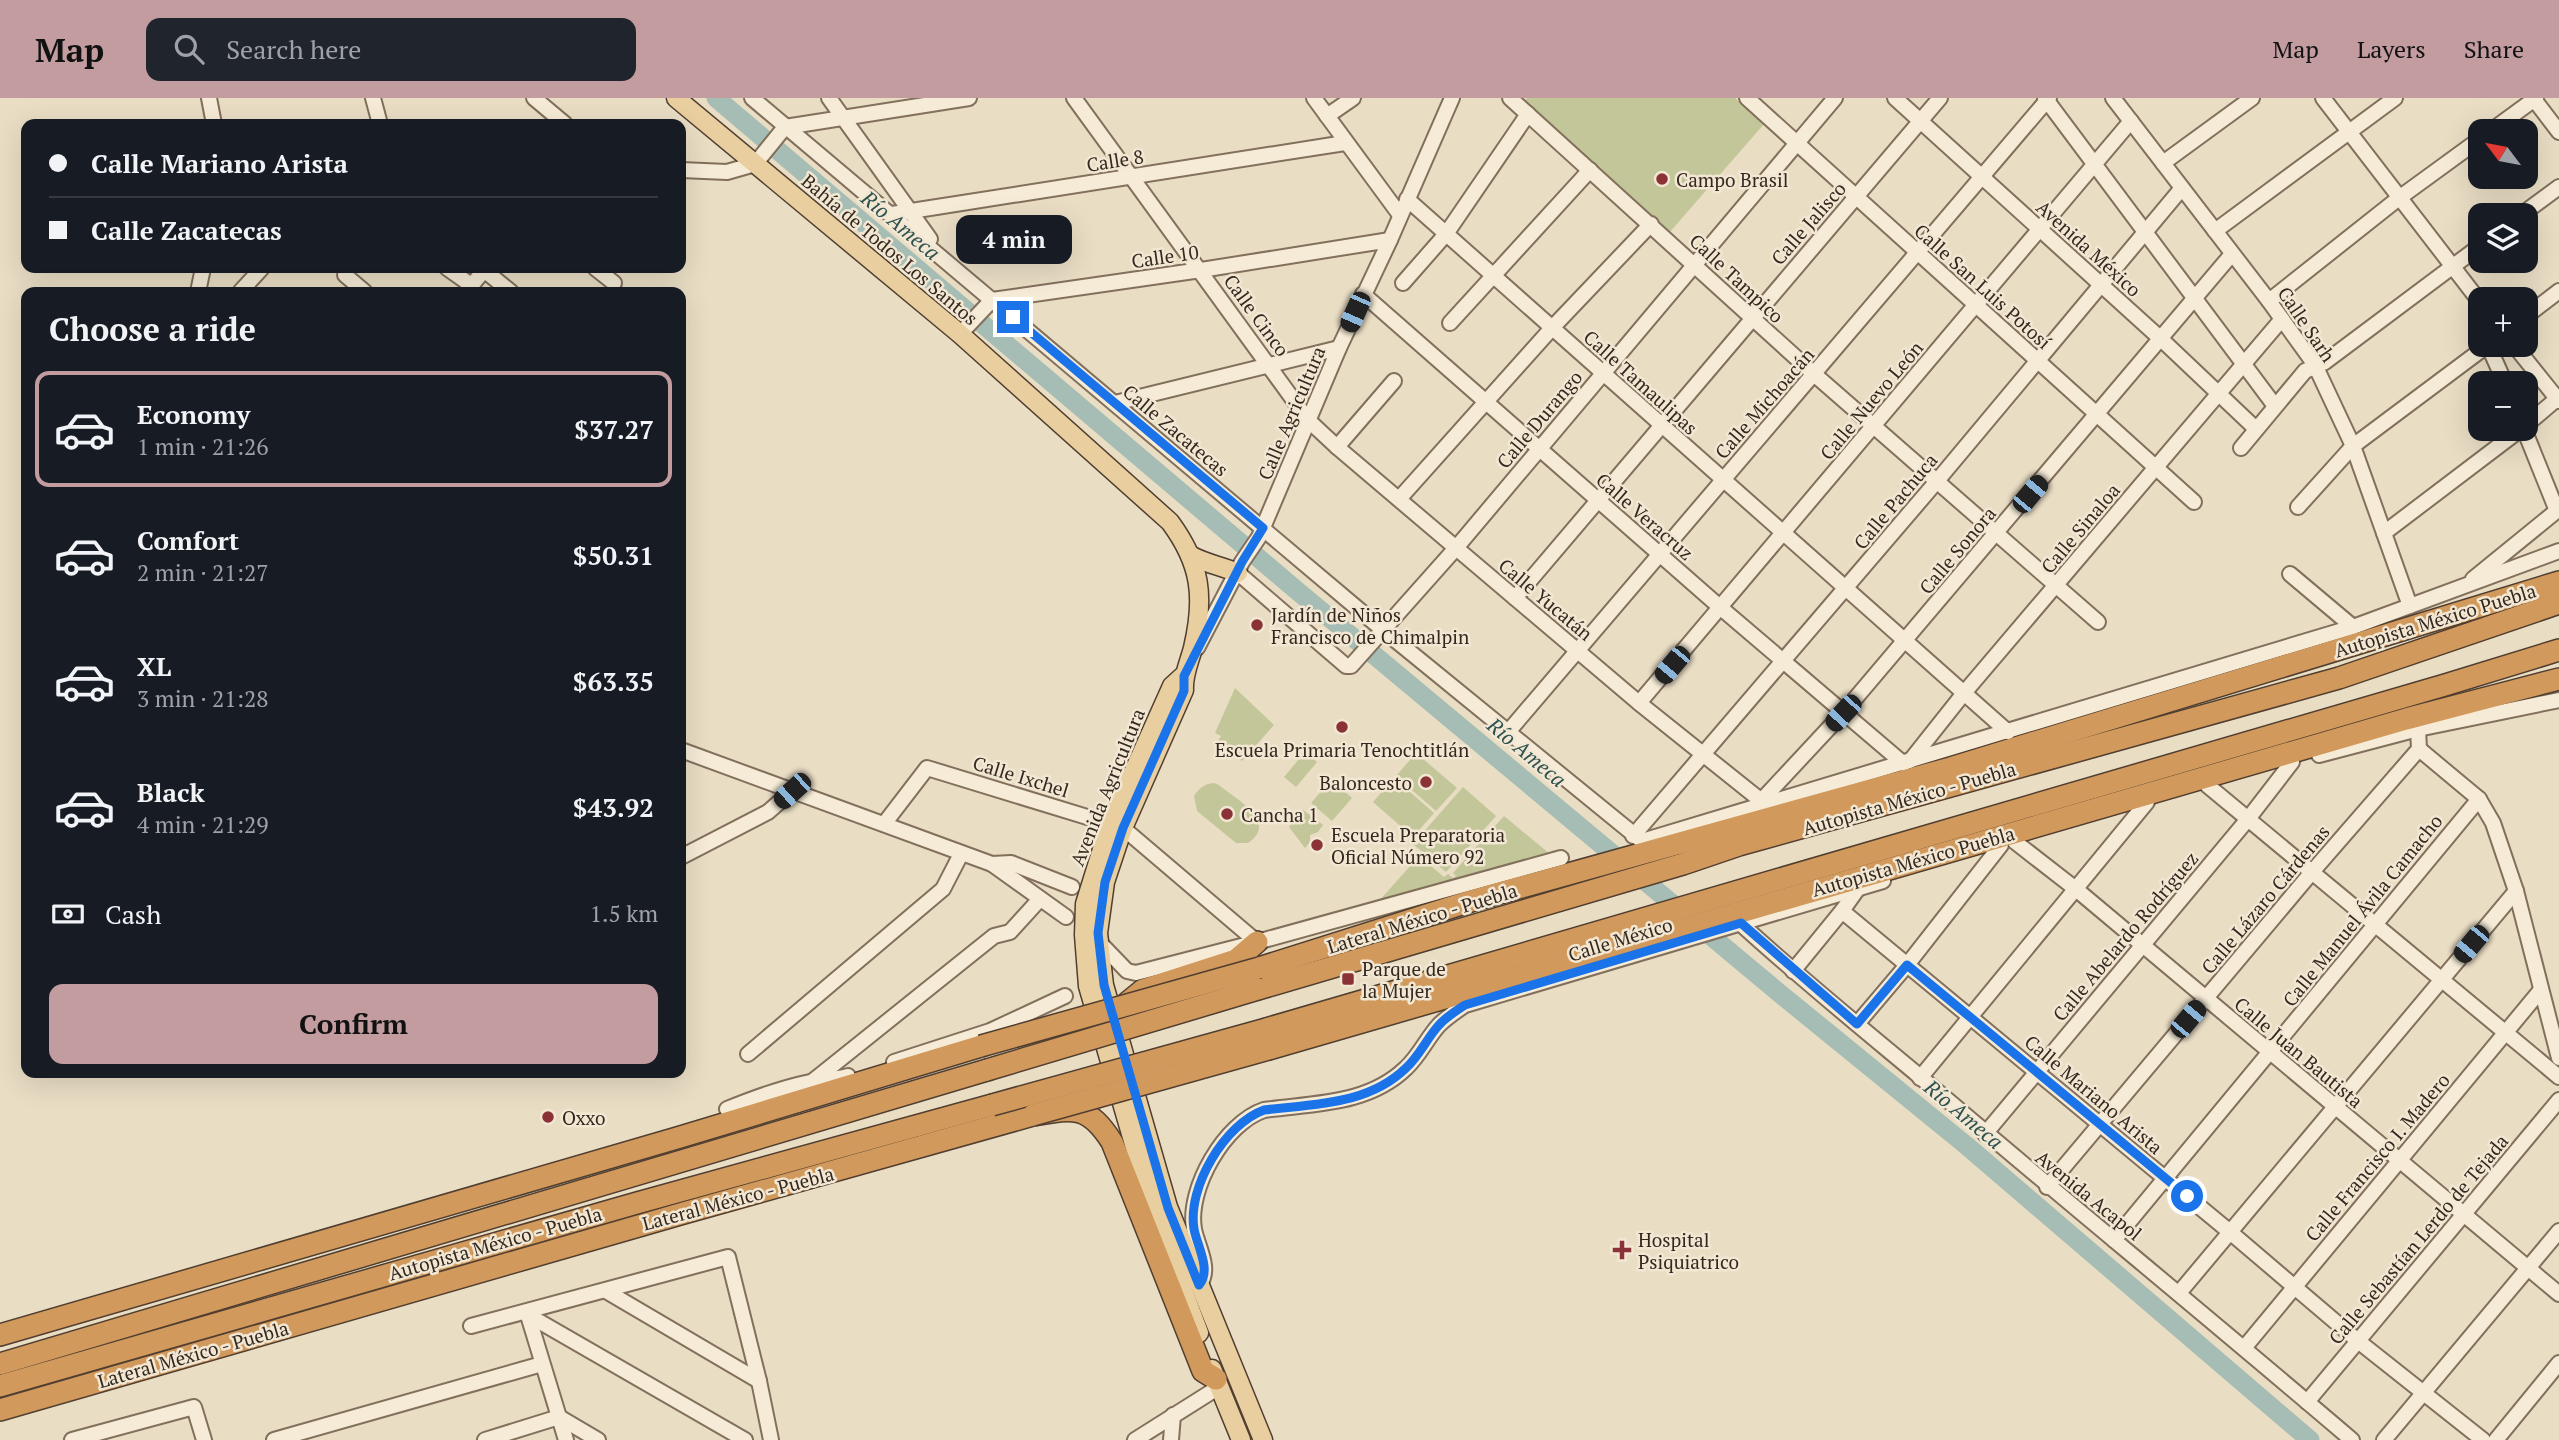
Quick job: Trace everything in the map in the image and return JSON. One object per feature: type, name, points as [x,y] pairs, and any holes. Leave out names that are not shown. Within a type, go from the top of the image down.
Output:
[{"type":"highway","name":"Autopista México Puebla","points":[[1587,871],[1948,759],[2559,582]]},
{"type":"highway","name":"Autopista México - Puebla","points":[[0,1364],[987,1070],[1258,978],[1605,887],[1739,845],[2339,678],[2559,603]]},
{"type":"highway","name":"Autopista México - Puebla","points":[[0,1386],[610,1210],[992,1105],[1268,1039],[1690,904],[2559,650]]},
{"type":"highway","points":[[2445,685],[2482,689],[2559,670]]},
{"type":"highway","name":"Autopista México Puebla","points":[[1268,1039],[1737,920],[2393,722],[2559,680]]},
{"type":"highway","name":"Lateral México - Puebla","points":[[1258,978],[1471,901],[1587,871]]},
{"type":"highway","points":[[1122,1007],[1143,990],[1236,960],[1257,942]]},
{"type":"highway","points":[[0,1335],[855,1079],[1122,1007],[1258,978]]},
{"type":"highway","points":[[1033,1115],[1268,1039]]},
{"type":"highway","points":[[1033,1115],[1073,1110],[1089,1116],[1105,1131],[1119,1158],[1203,1371],[1217,1383]]},
{"type":"highway","name":"Lateral México - Puebla","points":[[0,1410],[621,1230],[1033,1115]]},
{"type":"highway","points":[[28,1356],[234,1267]]},
{"type":"main road","name":"Bahía de Todos Los Santos","points":[[676,98],[758,160],[962,331],[1170,522],[1185,542],[1201,589],[1198,626],[1187,669]]},
{"type":"main road","points":[[1190,555],[1209,565],[1240,568]]},
{"type":"main road","name":"Avenida Agricultura","points":[[1187,669],[1172,686],[1086,904],[1084,935],[1088,985],[1154,1213],[1241,1440]]},
{"type":"main road","name":"Avenida Agricultura","points":[[1117,826],[1105,882],[1099,942],[1104,985],[1168,1208],[1263,1440]]},
{"type":"street","points":[[209,98],[213,119]]},
{"type":"street","points":[[373,98],[379,119]]},
{"type":"street","points":[[534,98],[559,119]]},
{"type":"street","name":"Calle Zacatecas","points":[[752,98],[781,132],[892,215],[1115,403],[1261,533],[1638,839]]},
{"type":"street","points":[[829,98],[942,257]]},
{"type":"street","points":[[686,170],[727,172],[758,160],[781,132],[969,98]]},
{"type":"street","name":"Calle Cinco","points":[[1074,98],[1308,420]]},
{"type":"street","points":[[1314,98],[1400,215]]},
{"type":"street","points":[[1327,116],[1353,98]]},
{"type":"street","name":"Calle Agricultura","points":[[1187,669],[1261,533],[1339,348],[1452,98]]},
{"type":"street","name":"Calle Tampico","points":[[1510,98],[1814,374],[2098,622]]},
{"type":"street","name":"Calle San Luis Potosí","points":[[1747,98],[2194,502]]},
{"type":"street","name":"Calle Durango","points":[[1240,568],[1346,666],[1354,663],[1456,548],[1835,98]]},
{"type":"street","name":"Avenida México","points":[[1895,98],[2161,339],[2256,429]]},
{"type":"street","name":"Calle Jalisco","points":[[1515,598],[1940,98]]},
{"type":"street","name":"Calle Sarh","points":[[2113,98],[2315,365],[2354,446],[2410,606]]},
{"type":"street","points":[[2163,163],[2252,98]]},
{"type":"street","points":[[2323,98],[2468,288]]},
{"type":"street","points":[[2215,231],[2395,98]]},
{"type":"street","points":[[2047,99],[2275,406]]},
{"type":"street","name":"Calle Michoacán","points":[[1508,733],[2047,99]]},
{"type":"street","points":[[2507,119],[2534,99],[2559,132]]},
{"type":"street","points":[[1402,283],[1446,234],[1528,114]]},
{"type":"street","name":"Calle Nuevo León","points":[[1639,703],[2131,121]]},
{"type":"street","name":"Calle 8","points":[[892,215],[1345,143]]},
{"type":"street","points":[[2269,301],[2399,198],[2468,148]]},
{"type":"street","points":[[1450,323],[1590,170]]},
{"type":"street","points":[[2537,203],[2559,187]]},
{"type":"street","name":"Calle Pachuca","points":[[1638,839],[1703,754],[1937,481],[2182,188]]},
{"type":"street","name":"Calle Tamaulipas","points":[[1407,199],[2008,732]]},
{"type":"street","points":[[1399,499],[1552,328],[1651,224]]},
{"type":"street","name":"Calle 10","points":[[992,300],[1390,240]]},
{"type":"street","name":"Calle Sonora","points":[[1762,802],[1905,641],[2232,254]]},
{"type":"street","points":[[2241,448],[2305,371],[2325,362],[2468,255]]},
{"type":"street","points":[[245,287],[257,273]]},
{"type":"street","points":[[452,273],[466,287]]},
{"type":"street","points":[[470,287],[482,273]]},
{"type":"street","points":[[490,273],[506,287]]},
{"type":"street","points":[[601,273],[614,283]]},
{"type":"street","points":[[345,275],[360,287]]},
{"type":"street","points":[[2538,307],[2559,291]]},
{"type":"street","name":"Calle Veracruz","points":[[1363,294],[1721,608],[1843,713],[1907,763]]},
{"type":"street","points":[[962,331],[992,300]]},
{"type":"street","name":"Calle Sinaloa","points":[[1907,763],[2282,319]]},
{"type":"street","points":[[1115,403],[1339,348]]},
{"type":"street","points":[[2298,507],[2354,446],[2472,357]]},
{"type":"street","points":[[2524,357],[2558,399],[2538,416]]},
{"type":"street","points":[[1337,447],[1394,380]]},
{"type":"street","name":"Calle Yucatán","points":[[1308,420],[1577,651],[1762,802]]},
{"type":"street","points":[[2384,533],[2507,441]]},
{"type":"street","points":[[2461,589],[2558,510],[2529,441]]},
{"type":"street","name":"Autopista México Puebla","points":[[1638,839],[1907,763],[1948,759],[2008,732],[2353,627],[2559,551]]},
{"type":"street","points":[[2290,574],[2353,627]]},
{"type":"street","name":"Autopista México Puebla","points":[[1737,920],[1786,909],[1860,883],[2292,762],[2418,729],[2559,700]]},
{"type":"street","points":[[2418,729],[2420,749],[2479,799],[2493,823],[2516,891],[2559,1058]]},
{"type":"street","name":"Calle Lázaro Cárdenas","points":[[2047,1187],[2312,872],[2420,749]]},
{"type":"street","points":[[686,752],[992,864],[1066,917]]},
{"type":"street","name":"Calle Abelardo Rodríguez","points":[[1985,1134],[2248,819],[2292,762]]},
{"type":"street","name":"Calle Ixchel","points":[[884,824],[927,768],[1117,826],[1257,942]]},
{"type":"street","points":[[2207,785],[2559,1077]]},
{"type":"street","points":[[686,854],[768,812],[792,791]]},
{"type":"street","name":"Calle Manuel Ávila Camacho","points":[[2114,1240],[2479,799]]},
{"type":"street","points":[[1920,1078],[2147,802]]},
{"type":"street","points":[[1857,1024],[2007,843]]},
{"type":"street","name":"Calle Juan Bautista","points":[[2007,843],[2077,890],[2559,1294]]},
{"type":"street","points":[[748,1054],[943,889],[961,853]]},
{"type":"street","points":[[1099,942],[1127,971],[1136,973],[1561,858]]},
{"type":"street","points":[[992,864],[1011,863],[1072,887]]},
{"type":"street","points":[[1794,971],[1842,911],[1860,883]]},
{"type":"street","points":[[2179,1293],[2516,891]]},
{"type":"street","points":[[813,1081],[994,936],[1010,933],[1040,899]]},
{"type":"street","name":"Calle Mariano Arista","points":[[1842,911],[2358,1341],[2483,1440]]},
{"type":"street","name":"Avenida Acapol","points":[[1737,920],[2047,1187],[2179,1293],[2352,1440]]},
{"type":"street","name":"Calle México","points":[[1199,1285],[1205,1274],[1194,1228],[1193,1212],[1197,1194],[1210,1163],[1238,1125],[1251,1115],[1264,1110],[1349,1099],[1391,1081],[1419,1054],[1439,1025],[1465,1005],[1667,939]]},
{"type":"street","name":"Calle Francisco I. Madero","points":[[2244,1348],[2540,991]]},
{"type":"street","points":[[727,1109],[766,1094],[813,1081],[855,1079],[990,1031],[1065,996]]},
{"type":"street","name":"Calle Sebastían Lerdo de Tejada","points":[[2307,1402],[2559,1100]]},
{"type":"street","points":[[2384,1440],[2559,1231]]},
{"type":"street","points":[[471,1326],[528,1314],[727,1257],[760,1381],[771,1440]]},
{"type":"street","points":[[606,1291],[760,1381]]},
{"type":"street","points":[[528,1314],[566,1440]]},
{"type":"street","points":[[528,1314],[745,1440]]},
{"type":"street","points":[[2496,1440],[2559,1363]]},
{"type":"street","points":[[274,1440],[542,1364]]},
{"type":"street","points":[[1135,1440],[1217,1383]]},
{"type":"street","points":[[72,1440],[194,1407],[204,1440]]},
{"type":"street","points":[[1171,1440],[1173,1415]]},
{"type":"street","points":[[489,1439],[559,1417],[598,1440]]},
{"type":"green space","name":"Campo Brasil","points":[[1527,98],[1735,98],[1764,124],[1669,233],[1523,103]]},
{"type":"green space","points":[[1235,688],[1274,725],[1242,761],[1217,742],[1221,736],[1215,733]]},
{"type":"green space","points":[[1305,752],[1317,762],[1296,787],[1284,777]]},
{"type":"green space","name":"Baloncesto","points":[[1416,753],[1457,788],[1436,811],[1396,776]]},
{"type":"green space","points":[[1394,778],[1434,813],[1413,837],[1373,802]]},
{"type":"green space","points":[[1331,780],[1352,798],[1332,821],[1311,803]]},
{"type":"green space","name":"Cancha 1","points":[[1214,783],[1244,804],[1257,819],[1259,827],[1256,835],[1248,843],[1236,843],[1197,811],[1194,796],[1202,787]]},
{"type":"green space","points":[[1463,787],[1496,816],[1446,872],[1413,844]]},
{"type":"green space","points":[[1303,810],[1323,825],[1318,832],[1310,835],[1310,842],[1305,848],[1289,827]]},
{"type":"green space","points":[[1504,816],[1550,854],[1379,901],[1419,856],[1444,877],[1448,874],[1453,878],[1456,876],[1453,873]]},
{"type":"waterway","name":"Río Ameca","points":[[716,98],[1295,589],[1967,1146],[2310,1440]]},
{"type":"place","name":"Campo Brasil","points":[[1662,179]]},
{"type":"place","name":"Jardín de Niños Francisco de Chimalpin","points":[[1257,625]]},
{"type":"place","name":"Escuela Primaria Tenochtitlán","points":[[1342,727]]},
{"type":"place","name":"Baloncesto","points":[[1426,782]]},
{"type":"place","name":"Cancha 1","points":[[1227,814]]},
{"type":"place","name":"Escuela Preparatoria Oficial Número 92","points":[[1317,845]]},
{"type":"place","name":"Parque de la Mujer","points":[[1348,979]]},
{"type":"place","name":"Oxxo","points":[[548,1117]]},
{"type":"place","name":"Hospital Psiquiatrico","points":[[1622,1250]]},
{"type":"route","points":[[1013,317],[1263,528],[1190,661],[1184,676],[1184,691],[1123,828],[1105,882],[1098,933],[1104,985],[1168,1208],[1199,1285],[1205,1274],[1194,1228],[1193,1212],[1197,1194],[1210,1163],[1223,1143],[1238,1125],[1251,1115],[1264,1110],[1349,1099],[1373,1091],[1408,1067],[1439,1025],[1465,1005],[1741,923],[1857,1024],[1907,965],[2187,1196]]}]
